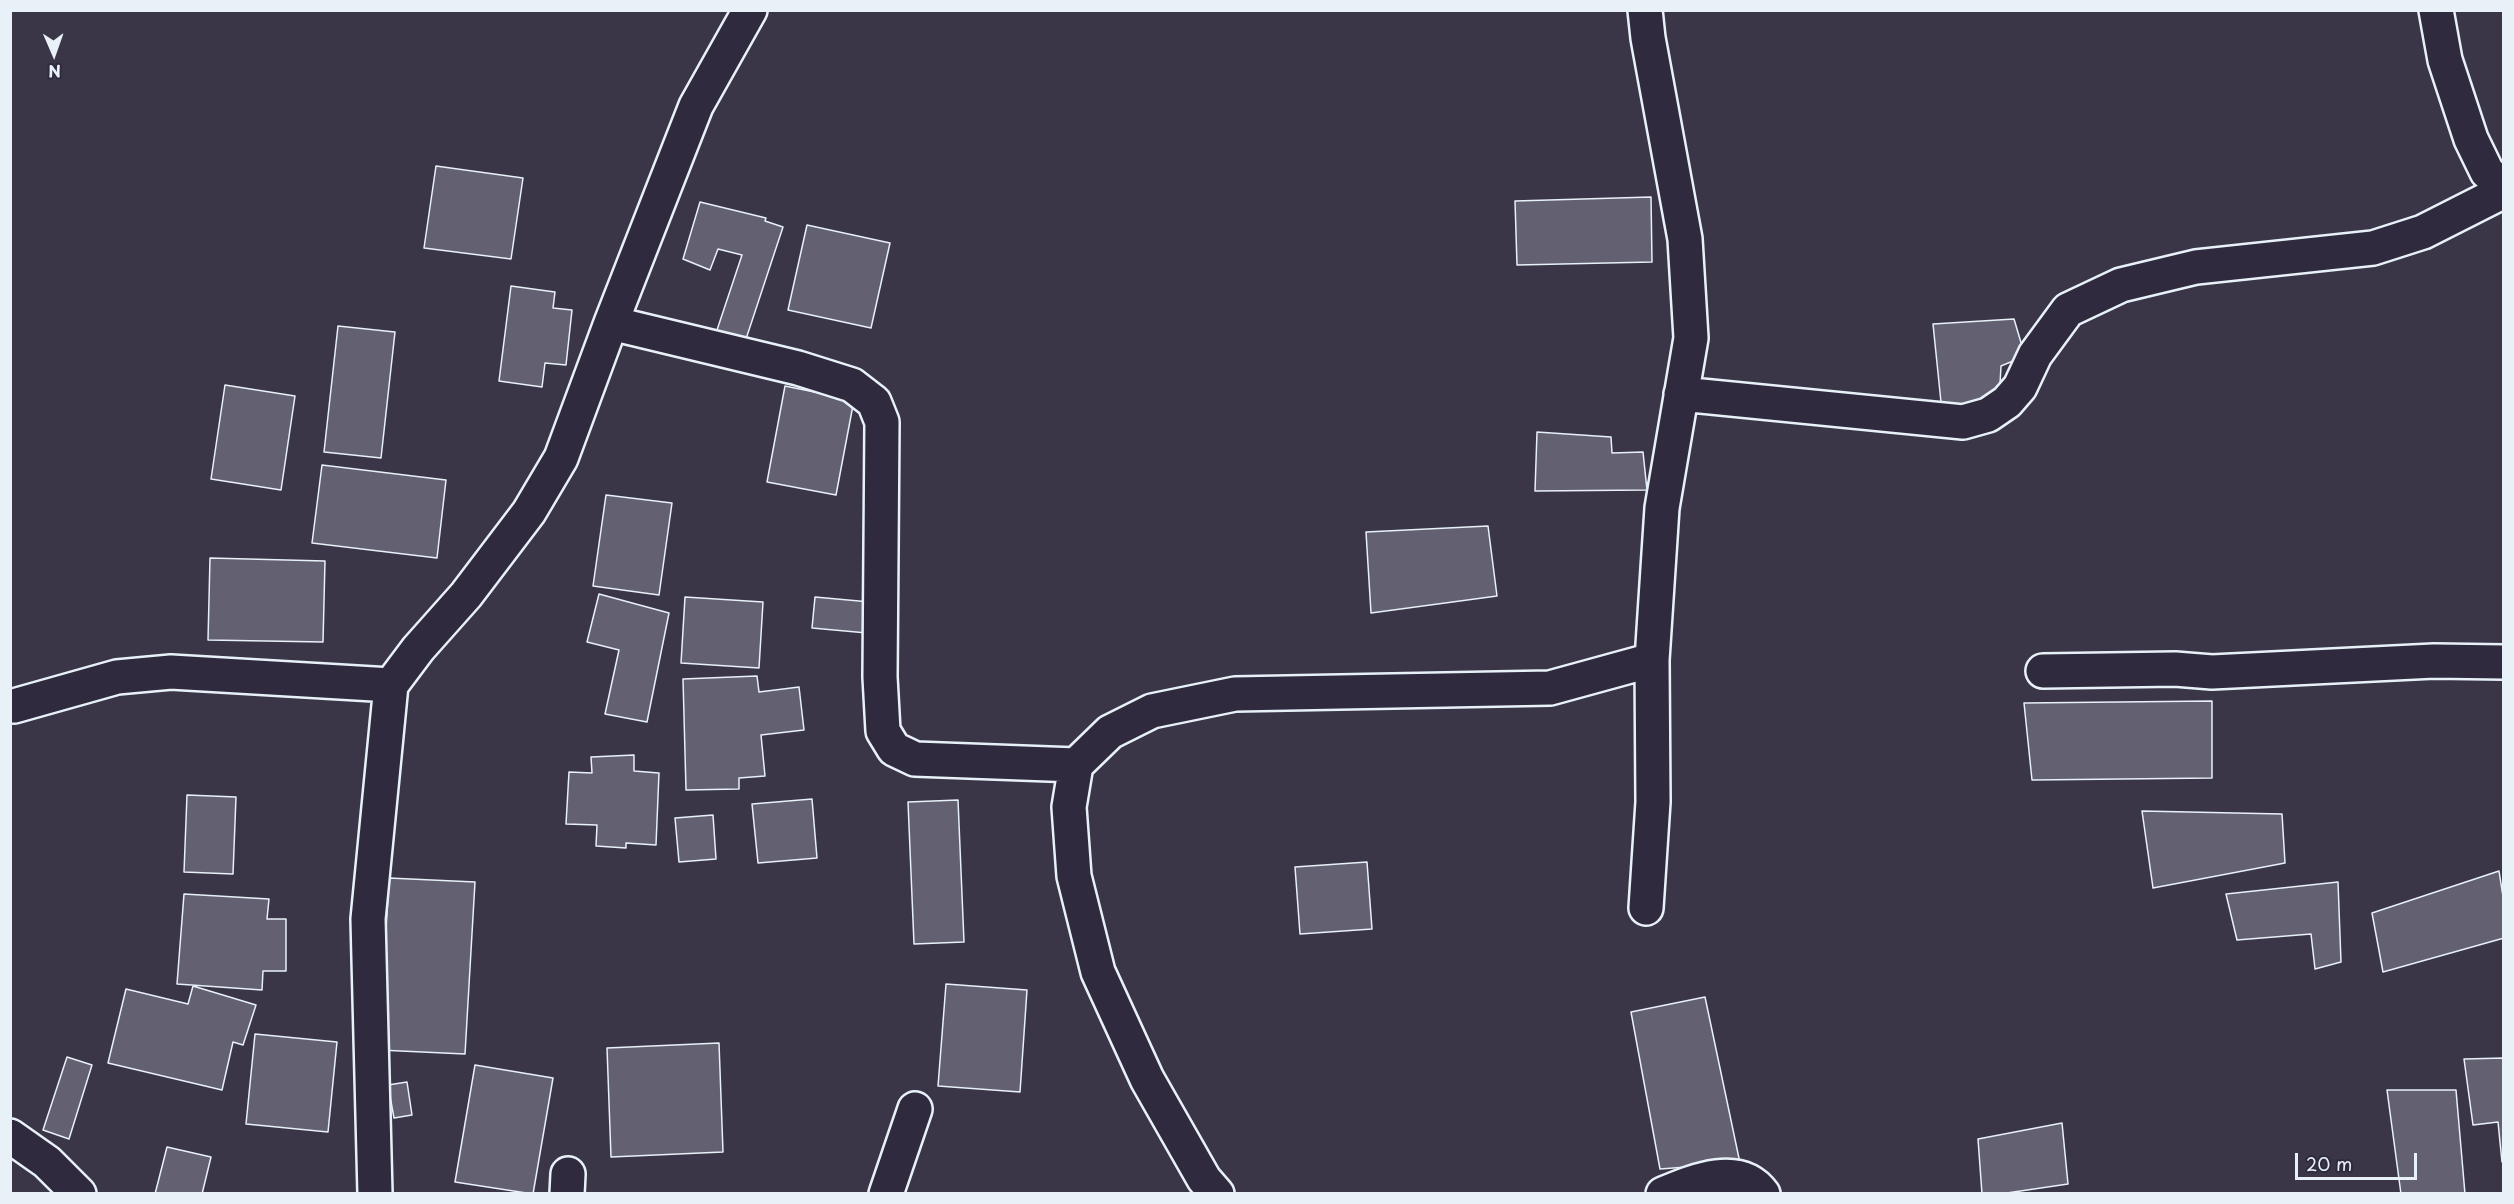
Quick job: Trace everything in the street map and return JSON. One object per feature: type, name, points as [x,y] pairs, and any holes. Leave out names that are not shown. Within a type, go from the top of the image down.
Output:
[{"type":"street","points":[[375,1194],[368,920],[391,686],[418,649],[466,595],[540,494],[561,458],[696,106],[750,10]]},
{"type":"street","points":[[1645,10],[1648,38],[1685,239],[1691,338],[1662,508],[1652,660],[1653,802],[1646,908]]},
{"type":"street","points":[[1681,394],[1963,422],[1988,415],[2007,402],[2020,387],[2036,355],[2068,310],[2121,285],[2196,267],[2373,248],[2423,232],[2504,189],[2487,172],[2471,139],[2445,60],[2436,10]]},
{"type":"street","points":[[611,323],[798,368],[852,385],[874,402],[882,422],[879,677],[883,731],[894,749],[915,759],[1076,765]]},
{"type":"street","points":[[1217,1194],[1204,1179],[1147,1079],[1098,972],[1074,876],[1069,807],[1076,765],[1110,732],[1152,711],[1235,694],[1550,688],[1652,660]]},
{"type":"street","points":[[2043,671],[2175,669],[2212,672],[2434,661],[2504,662]]},
{"type":"street","points":[[14,706],[117,677],[171,672],[391,686]]},
{"type":"street","points":[[886,1194],[915,1109]]},
{"type":"street","points":[[10,1136],[46,1162],[79,1194]]},
{"type":"street","points":[[1663,1194],[1703,1178],[1739,1177],[1760,1189],[1763,1194]]},
{"type":"building","points":[[436,166],[523,178],[511,259],[424,248]]},
{"type":"building","points":[[1651,197],[1652,262],[1517,265],[1515,201]]},
{"type":"building","points":[[700,202],[766,218],[765,221],[783,227],[745,342],[716,333],[742,255],[718,249],[710,270],[683,259]]},
{"type":"building","points":[[807,225],[890,243],[871,328],[788,310]]},
{"type":"building","points":[[511,286],[555,292],[553,308],[572,310],[566,365],[545,363],[542,387],[499,381]]},
{"type":"building","points":[[2014,319],[2025,356],[2001,366],[1999,402],[1942,412],[1933,324]]},
{"type":"building","points":[[338,326],[395,332],[381,458],[324,452]]},
{"type":"building","points":[[225,385],[295,396],[281,490],[211,479]]},
{"type":"building","points":[[785,386],[854,400],[836,495],[767,482]]},
{"type":"building","points":[[1537,432],[1611,437],[1612,453],[1643,452],[1647,490],[1535,491]]},
{"type":"building","points":[[322,465],[446,480],[437,558],[312,543]]},
{"type":"building","points":[[606,495],[672,503],[659,595],[593,586]]},
{"type":"building","points":[[1488,526],[1497,596],[1371,613],[1366,532]]},
{"type":"building","points":[[210,558],[325,561],[323,642],[208,640]]},
{"type":"building","points":[[599,594],[669,613],[647,722],[605,714],[619,650],[587,642]]},
{"type":"building","points":[[685,597],[763,602],[759,668],[681,663]]},
{"type":"building","points":[[815,597],[870,602],[867,633],[812,628]]},
{"type":"building","points":[[757,676],[759,692],[799,687],[804,730],[761,735],[765,776],[739,778],[739,789],[686,790],[683,679]]},
{"type":"building","points":[[2212,701],[2212,778],[2032,780],[2024,703]]},
{"type":"building","points":[[634,755],[634,771],[659,773],[656,845],[626,843],[626,848],[596,846],[597,825],[566,824],[569,772],[592,773],[591,757]]},
{"type":"building","points":[[187,795],[236,797],[233,874],[184,872]]},
{"type":"building","points":[[812,799],[817,858],[758,863],[752,804]]},
{"type":"building","points":[[958,800],[964,942],[914,944],[908,802]]},
{"type":"building","points":[[2142,811],[2282,814],[2285,863],[2153,888]]},
{"type":"building","points":[[713,815],[716,859],[679,862],[675,818]]},
{"type":"building","points":[[1367,862],[1372,929],[1300,934],[1295,867]]},
{"type":"building","points":[[2499,871],[2504,903],[2504,938],[2383,972],[2372,913]]},
{"type":"building","points":[[389,878],[475,882],[465,1054],[379,1050]]},
{"type":"building","points":[[2338,882],[2341,962],[2315,969],[2311,934],[2237,940],[2226,894]]},
{"type":"building","points":[[184,894],[269,899],[267,919],[286,919],[286,971],[263,971],[262,990],[177,984]]},
{"type":"building","points":[[946,984],[1027,990],[1020,1092],[938,1086]]},
{"type":"building","points":[[193,986],[256,1005],[243,1045],[233,1042],[222,1090],[108,1063],[126,989],[188,1004]]},
{"type":"building","points":[[1705,997],[1740,1163],[1660,1169],[1631,1012]]},
{"type":"building","points":[[255,1034],[337,1042],[328,1132],[246,1124]]},
{"type":"building","points":[[719,1043],[723,1152],[611,1157],[607,1048]]},
{"type":"building","points":[[67,1057],[92,1065],[69,1139],[43,1130]]},
{"type":"building","points":[[2504,1058],[2504,1161],[2502,1162],[2498,1122],[2473,1125],[2464,1059]]},
{"type":"building","points":[[475,1065],[553,1078],[533,1194],[455,1182]]},
{"type":"building","points":[[407,1082],[412,1115],[394,1118],[388,1085]]},
{"type":"building","points":[[2387,1090],[2456,1090],[2465,1194],[2401,1194]]},
{"type":"building","points":[[2062,1123],[2068,1184],[2000,1194],[1982,1194],[1978,1139]]},
{"type":"building","points":[[167,1147],[211,1157],[202,1194],[155,1194]]}]
